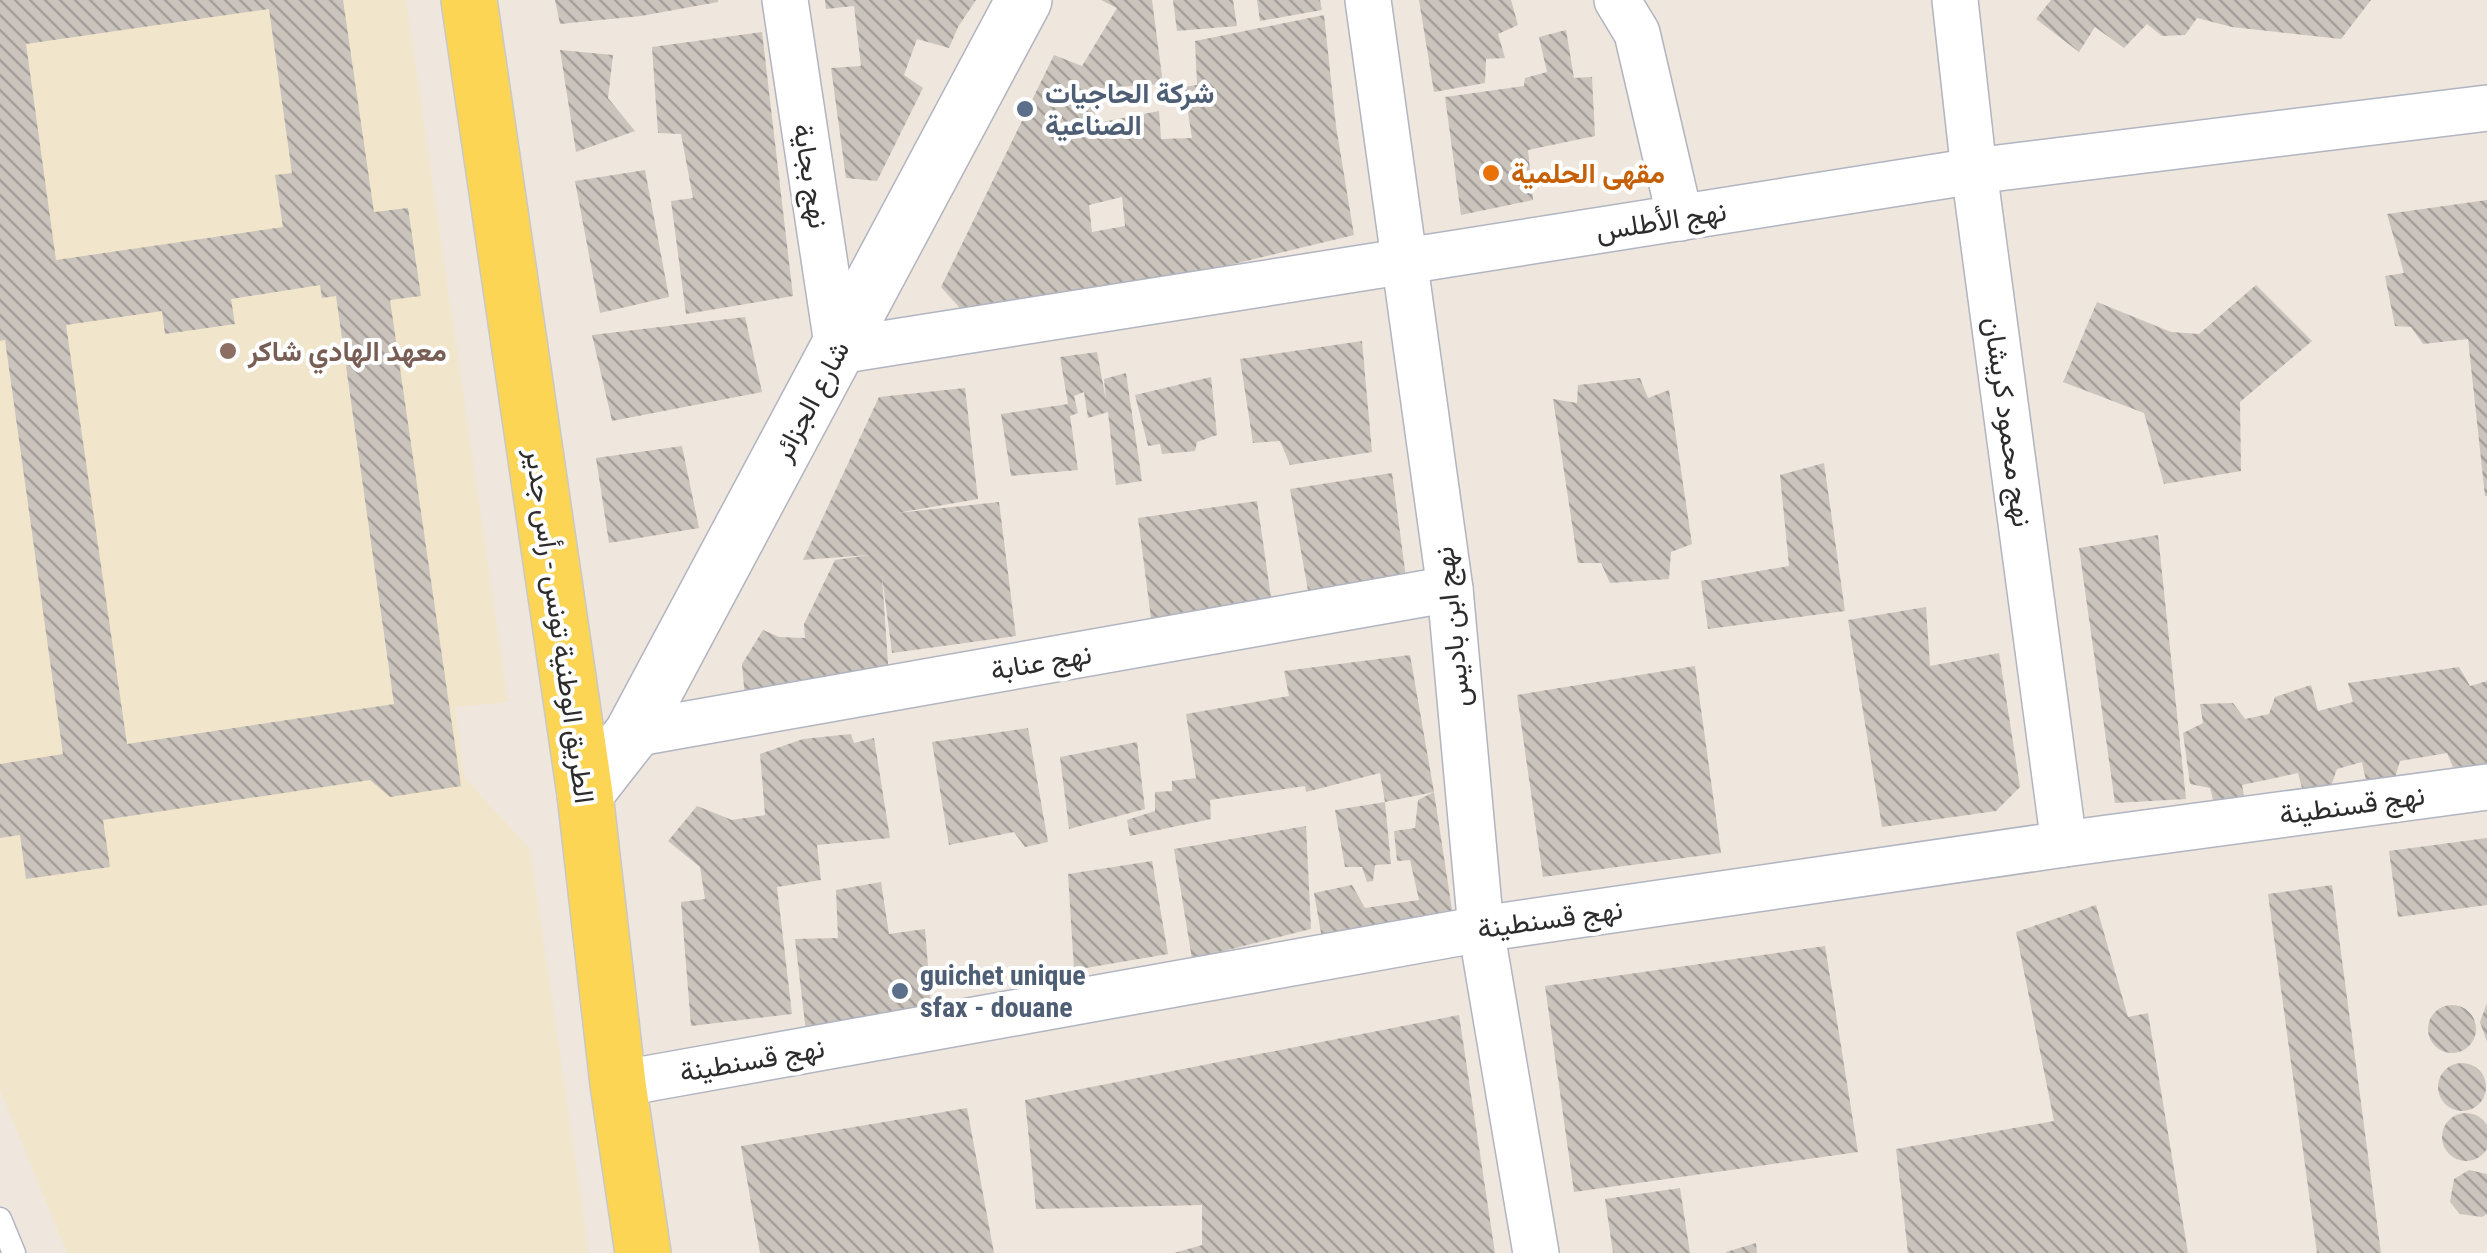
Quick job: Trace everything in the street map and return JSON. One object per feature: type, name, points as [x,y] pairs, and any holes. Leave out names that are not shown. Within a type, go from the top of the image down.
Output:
[{"type":"main road","name":"الطريق الوطنية تونس - رأس جدير","points":[[469,0],[585,794],[642,1253]]},
{"type":"street","name":"نهج بجاية","points":[[785,0],[838,352]]},
{"type":"street","name":"شارع الجزائر","points":[[585,794],[632,734],[1024,0]]},
{"type":"street","name":"نهج ابن باديس","points":[[1368,0],[1450,589],[1482,928],[1536,1253]]},
{"type":"street","points":[[1617,0],[1637,33],[1680,218]]},
{"type":"street","name":"نهج محمود كريشان","points":[[1955,0],[1974,172],[2064,844]]},
{"type":"street","name":"نهج الأطلس","points":[[838,352],[1974,172],[2487,108]]},
{"type":"street","name":"نهج عنابة","points":[[632,734],[1450,589]]},
{"type":"street","name":"نهج قسنطينة","points":[[618,1084],[1482,928],[2487,787]]},
{"type":"lane","points":[[0,1218],[14,1253]]},
{"type":"shaded area","name":"معهد الهادي شاكر","points":[[0,0],[406,0],[508,702],[455,707],[464,777],[530,849],[589,1253],[67,1253],[0,1090]]},
{"type":"building","points":[[0,0],[343,0],[374,212],[408,208],[421,296],[390,300],[461,786],[390,797],[370,780],[103,820],[110,867],[26,879],[20,835],[0,838],[0,764],[63,754],[5,340],[0,341]],"holes":[[[269,9],[292,173],[275,175],[283,227],[56,260],[26,44]],[[320,285],[322,298],[336,296],[394,704],[127,744],[66,325],[162,311],[165,334],[235,324],[231,299]]]},
{"type":"building","points":[[555,0],[718,2],[641,16],[560,24]]},
{"type":"building","points":[[825,0],[976,0],[949,48],[917,39],[904,75],[923,88],[877,181],[846,178],[831,68],[861,66],[854,6],[826,9]]},
{"type":"building","points":[[1101,0],[1152,0],[1163,84],[1090,89],[1097,123],[1159,111],[1161,139],[1192,138],[1184,87],[1197,85],[1195,41],[1324,15],[1336,126],[1354,235],[1217,268],[967,316],[941,287],[1054,55],[1082,66],[1117,8]],"holes":[[[1122,197],[1125,226],[1092,232],[1089,205]]]},
{"type":"building","points":[[1173,0],[1233,0],[1237,26],[1177,31]]},
{"type":"building","points":[[1257,0],[1320,0],[1322,10],[1260,21]]},
{"type":"building","points":[[1419,0],[1511,0],[1518,25],[1498,34],[1505,58],[1486,59],[1485,83],[1434,92]]},
{"type":"building","points":[[2051,0],[2371,0],[2341,39],[2232,27],[2197,18],[2185,35],[2162,36],[2147,24],[2124,48],[2095,27],[2079,52],[2036,19]]},
{"type":"building","points":[[1566,30],[1574,78],[1592,77],[1595,136],[1528,150],[1533,200],[1461,215],[1445,97],[1524,86],[1525,78],[1547,72],[1539,37]]},
{"type":"building","points":[[762,32],[793,296],[686,314],[671,201],[693,198],[681,134],[658,133],[652,47]]},
{"type":"building","points":[[560,50],[613,55],[608,98],[635,131],[576,152]]},
{"type":"building","points":[[645,170],[669,297],[600,313],[575,181]]},
{"type":"building","points":[[2487,200],[2485,496],[2468,339],[2423,344],[2411,327],[2395,326],[2385,276],[2404,273],[2387,214]]},
{"type":"building","points":[[2256,285],[2312,341],[2240,402],[2241,471],[2164,484],[2144,413],[2063,382],[2097,302],[2171,332],[2199,334]]},
{"type":"building","points":[[745,317],[762,392],[612,421],[592,335]]},
{"type":"building","points":[[1362,341],[1372,452],[1290,465],[1280,441],[1253,443],[1240,359]]},
{"type":"building","points":[[1097,352],[1106,400],[1104,379],[1126,373],[1142,481],[1116,485],[1108,412],[1088,418],[1084,392],[1074,396],[1078,413],[1070,416],[1078,470],[1011,476],[1001,414],[1068,404],[1060,357]]},
{"type":"building","points":[[1211,377],[1217,435],[1197,442],[1195,451],[1162,454],[1160,444],[1148,446],[1135,395]]},
{"type":"building","points":[[1640,378],[1648,398],[1669,390],[1692,544],[1671,552],[1669,579],[1610,583],[1601,563],[1578,563],[1553,399],[1577,403],[1578,385]]},
{"type":"building","points":[[965,388],[978,499],[897,513],[999,502],[1016,636],[892,653],[882,576],[889,678],[745,698],[742,664],[763,630],[779,637],[805,638],[804,624],[835,560],[869,555],[803,560],[879,397]]},
{"type":"building","points":[[682,446],[699,528],[609,543],[596,458]]},
{"type":"building","points":[[1824,463],[1845,611],[1708,629],[1701,581],[1789,566],[1780,475]]},
{"type":"building","points":[[1392,473],[1407,585],[1310,602],[1290,489]]},
{"type":"building","points":[[1257,501],[1273,611],[1152,626],[1138,518]]},
{"type":"building","points":[[2158,535],[2186,799],[2115,803],[2079,548]]},
{"type":"building","points":[[1926,607],[1930,666],[1999,653],[2020,787],[1996,811],[1882,827],[1848,620]]},
{"type":"building","points":[[1410,655],[1434,792],[1385,802],[1380,773],[1306,792],[1305,786],[1210,800],[1211,819],[1130,836],[1127,820],[1155,811],[1155,792],[1172,791],[1172,781],[1196,778],[1186,714],[1289,696],[1284,671]]},
{"type":"building","points":[[1695,666],[1721,853],[1543,877],[1517,695]]},
{"type":"building","points":[[2459,667],[2470,686],[2487,681],[2487,766],[2453,767],[2447,753],[2400,761],[2393,784],[2366,781],[2362,762],[2337,769],[2330,789],[2303,792],[2298,773],[2242,785],[2245,801],[2215,807],[2210,788],[2190,784],[2183,733],[2203,723],[2200,704],[2233,703],[2245,719],[2269,714],[2275,697],[2311,685],[2318,711],[2353,702],[2348,683]]},
{"type":"building","points":[[1028,728],[1048,842],[1025,847],[1014,832],[949,845],[932,742]]},
{"type":"building","points":[[851,734],[854,743],[874,738],[890,838],[817,845],[821,880],[777,887],[792,1014],[691,1026],[681,902],[705,899],[700,867],[668,841],[697,806],[732,820],[765,815],[760,754],[803,739]]},
{"type":"building","points":[[1137,742],[1145,809],[1069,829],[1060,757]]},
{"type":"building","points":[[1434,792],[1454,923],[1323,944],[1314,893],[1352,885],[1365,908],[1419,900],[1410,860],[1397,861],[1394,831],[1415,828],[1418,800]]},
{"type":"building","points":[[1385,802],[1391,864],[1375,865],[1373,881],[1367,882],[1362,867],[1345,867],[1335,810]]},
{"type":"building","points":[[1306,826],[1311,929],[1192,959],[1174,849]]},
{"type":"building","points":[[2487,838],[2487,905],[2398,917],[2389,851]]},
{"type":"building","points":[[1152,861],[1168,954],[1074,970],[1068,874]]},
{"type":"building","points":[[881,882],[889,934],[925,929],[932,1015],[806,1032],[795,939],[838,938],[836,890]]},
{"type":"building","points":[[2332,885],[2381,1253],[2317,1253],[2268,894]]},
{"type":"building","points":[[2096,905],[2128,1017],[2148,1013],[2188,1253],[1908,1253],[1896,1149],[2054,1121],[2016,932]]},
{"type":"building","points":[[1825,946],[1858,1152],[1574,1192],[1545,986]]},
{"type":"building","points":[[2487,1003],[2487,1042],[2480,1022]]},
{"type":"building","points":[[2452,1005],[2469,1012],[2476,1029],[2469,1046],[2452,1053],[2435,1046],[2428,1029],[2435,1012]]},
{"type":"building","points":[[1459,1015],[1495,1253],[1174,1253],[1202,1245],[1202,1205],[1036,1209],[1025,1100]]},
{"type":"building","points":[[2462,1063],[2479,1070],[2486,1087],[2479,1104],[2462,1111],[2445,1104],[2438,1087],[2445,1070]]},
{"type":"building","points":[[967,1108],[994,1253],[760,1253],[741,1146]]},
{"type":"building","points":[[2466,1113],[2483,1120],[2490,1137],[2483,1154],[2466,1161],[2449,1154],[2442,1137],[2449,1120]]},
{"type":"building","points":[[2469,1170],[2487,1174],[2487,1214],[2482,1217],[2460,1214],[2450,1202],[2454,1179]]},
{"type":"building","points":[[1680,1188],[1690,1253],[1613,1253],[1605,1199]]},
{"type":"building","points":[[1756,1243],[1757,1253],[1726,1253],[1726,1252]]},
{"type":"place","name":"شركة الحاجيات الصناعية","points":[[1025,109]]},
{"type":"place","name":"مقهى الحلمية","points":[[1491,173]]},
{"type":"place","name":"معهد الهادي شاكر","points":[[228,351]]},
{"type":"place","name":"guichet unique sfax - douane","points":[[900,991]]}]
